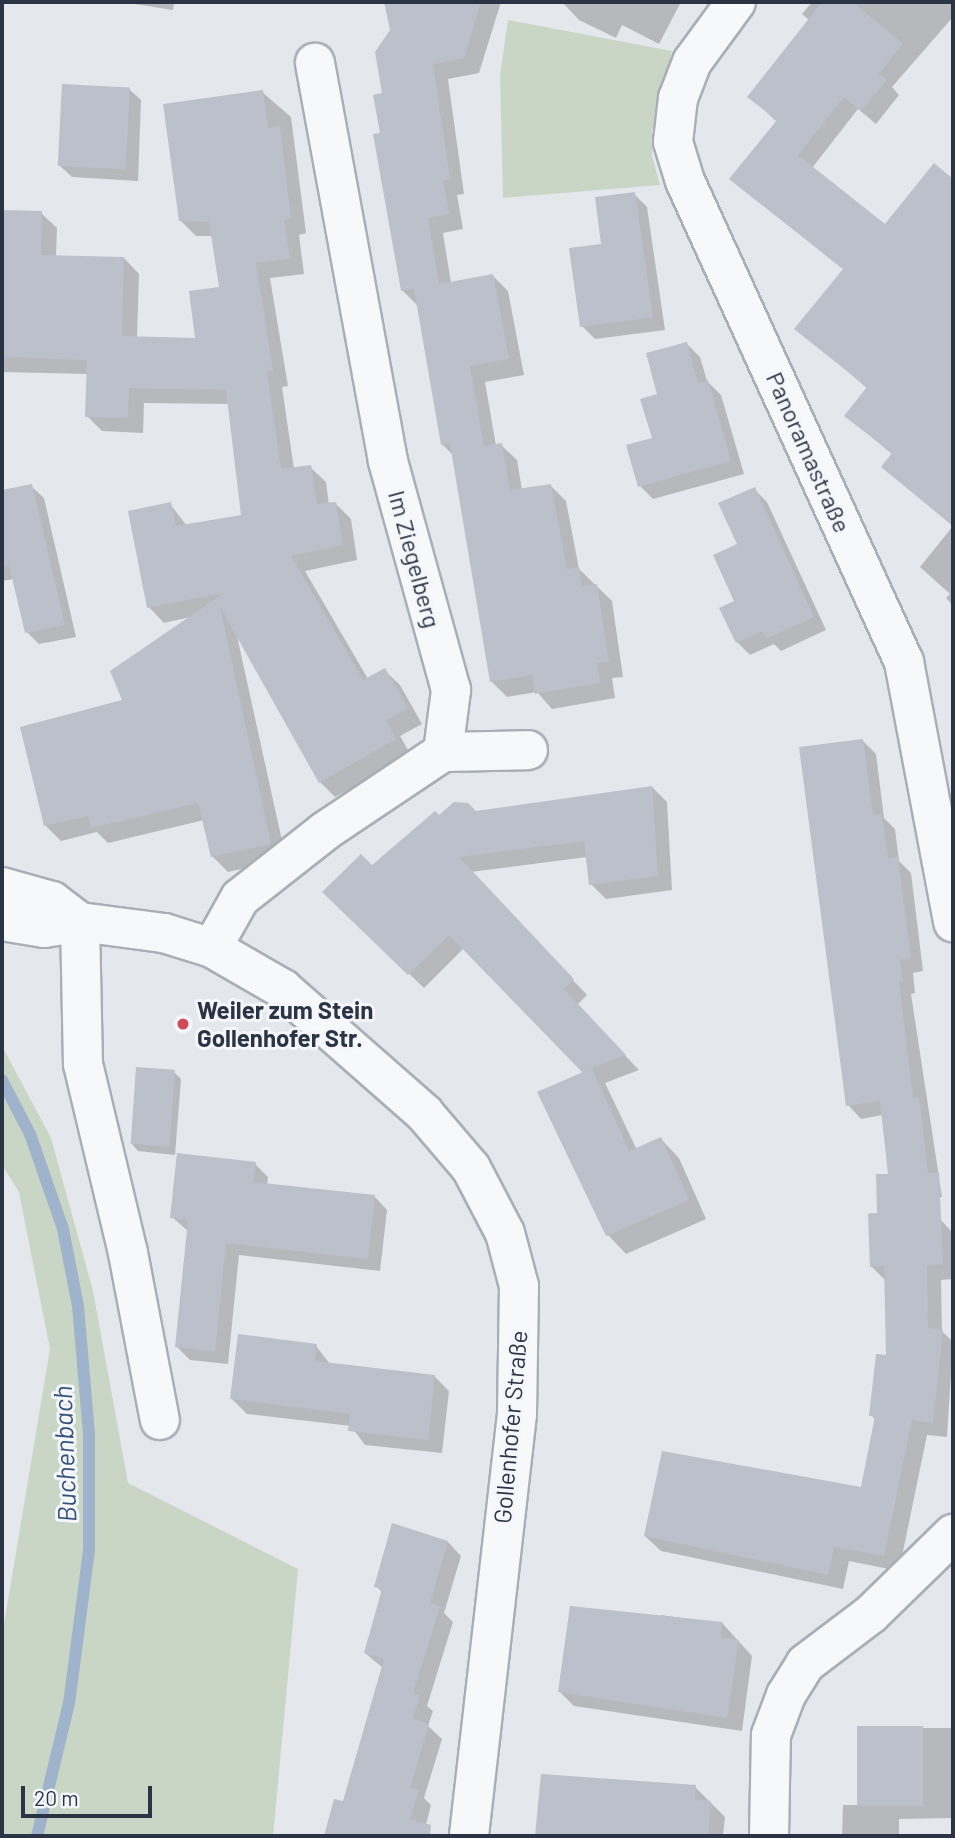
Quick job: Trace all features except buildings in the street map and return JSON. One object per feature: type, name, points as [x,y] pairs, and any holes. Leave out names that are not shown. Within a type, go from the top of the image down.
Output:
[{"type":"street","name":"Panoramastraße","points":[[736,2],[692,62],[678,99],[673,142],[685,181],[904,662],[953,922]]},
{"type":"street","name":"Im Ziegelberg","points":[[314,63],[388,461],[451,690],[443,751]]},
{"type":"street","points":[[212,948],[240,898],[325,831],[443,751],[528,750]]},
{"type":"street","name":"Gollenhofer Straße","points":[[2,887],[52,901],[80,922]]},
{"type":"street","name":"Gollenhofer Straße","points":[[2,921],[44,928],[80,922],[164,933],[212,948],[283,989],[424,1113],[471,1168],[505,1233],[519,1286],[517,1414],[469,1836]]},
{"type":"street","points":[[80,922],[83,1064],[128,1253],[160,1420]]},
{"type":"street","points":[[769,1836],[771,1735],[799,1674],[953,1536]]},
{"type":"green space","points":[[508,20],[672,51],[652,131],[652,156],[660,185],[503,198],[500,75]]},
{"type":"green space","points":[[2,1046],[51,1138],[93,1291],[128,1483],[298,1569],[273,1836],[2,1836],[2,1636],[50,1349],[19,1192],[2,1165]]},
{"type":"waterway","name":"Buchenbach","points":[[2,1080],[30,1134],[63,1229],[78,1306],[89,1435],[89,1550],[69,1703],[37,1836]]},
{"type":"place","name":"Weiler zum Stein Gollenhofer Str.","points":[[183,1024]]}]
